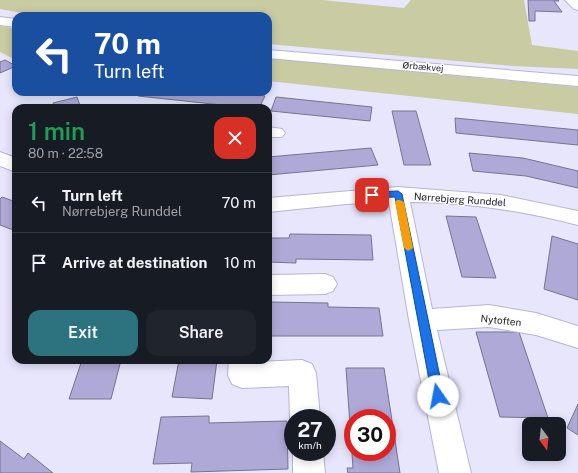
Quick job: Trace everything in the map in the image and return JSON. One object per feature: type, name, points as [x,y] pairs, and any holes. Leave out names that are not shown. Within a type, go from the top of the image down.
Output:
[{"type":"street","points":[[571,0],[578,6]]},
{"type":"street","points":[[0,21],[12,22]]},
{"type":"street","name":"Ørbækvej","points":[[272,54],[578,81]]},
{"type":"street","points":[[0,158],[12,164]]},
{"type":"street","points":[[398,194],[422,320],[455,473]]},
{"type":"street","name":"Nørrebjerg Runddel","points":[[272,204],[324,198],[398,194],[474,198],[544,208],[578,218]]},
{"type":"street","points":[[272,285],[325,284]]},
{"type":"street","name":"Nytoften","points":[[422,320],[489,316],[536,324],[578,337]]},
{"type":"street","points":[[242,364],[242,375],[302,373],[304,409]]},
{"type":"street","points":[[308,461],[309,473]]},
{"type":"green space","points":[[0,0],[322,0],[404,8],[411,0],[524,0],[532,45],[578,51],[578,69],[513,66],[272,44],[272,12],[16,12],[0,9]]},
{"type":"green space","points":[[0,26],[12,28],[12,58],[0,52]]},
{"type":"green space","points":[[272,58],[578,87],[578,114],[272,81]]},
{"type":"building","points":[[528,0],[558,0],[559,1],[554,1],[562,12],[535,11],[535,21],[529,21]]},
{"type":"building","points":[[5,60],[12,64],[12,68],[0,73],[0,62]]},
{"type":"building","points":[[138,96],[265,96],[261,104],[213,104]]},
{"type":"building","points":[[77,97],[80,104],[53,104]]},
{"type":"building","points":[[276,97],[372,107],[370,121],[272,111]]},
{"type":"building","points":[[392,111],[416,111],[431,165],[404,165]]},
{"type":"building","points":[[455,118],[578,130],[578,145],[456,133]]},
{"type":"building","points":[[371,148],[378,165],[272,175],[272,157]]},
{"type":"building","points":[[469,153],[523,158],[578,171],[578,188],[526,176],[473,171]]},
{"type":"building","points":[[2,197],[12,201],[12,230],[0,225],[0,199]]},
{"type":"building","points":[[446,216],[476,217],[496,278],[462,277]]},
{"type":"building","points":[[290,234],[371,235],[373,260],[296,259],[296,263],[272,262],[272,238],[289,238]]},
{"type":"building","points":[[552,236],[578,244],[578,300],[544,289]]},
{"type":"building","points":[[272,302],[328,303],[328,307],[379,308],[383,336],[272,336]]},
{"type":"building","points":[[476,332],[519,332],[548,417],[500,417]]},
{"type":"building","points":[[81,364],[120,364],[111,399],[69,399]]},
{"type":"building","points":[[178,364],[216,364],[212,399],[172,397]]},
{"type":"building","points":[[346,368],[384,368],[390,409],[349,409]]},
{"type":"building","points":[[578,404],[578,435],[567,428]]},
{"type":"building","points":[[209,416],[209,423],[284,421],[284,461],[288,461],[288,469],[191,472],[192,463],[153,464],[161,417]]},
{"type":"building","points":[[0,441],[24,459],[28,453],[53,473],[0,473]]},
{"type":"building","points":[[396,447],[400,473],[348,473],[347,468],[353,468],[353,461],[396,461]]},
{"type":"slow traffic","points":[[400,202],[408,248]]},
{"type":"route","points":[[372,195],[398,194],[438,396]]}]
